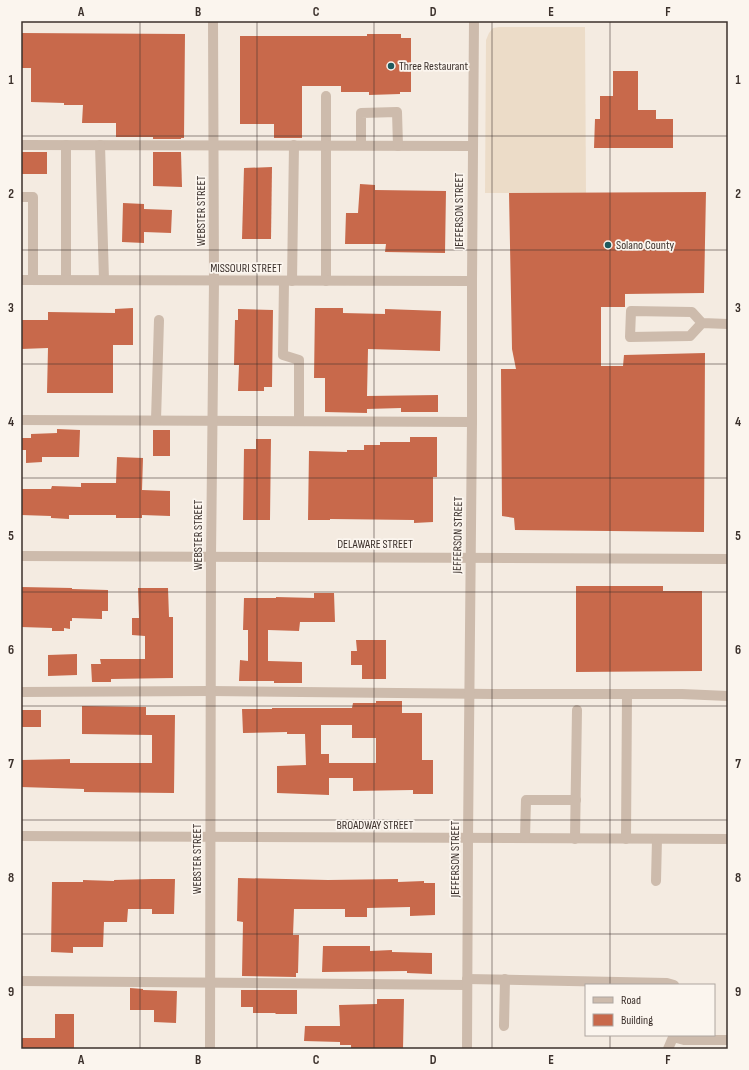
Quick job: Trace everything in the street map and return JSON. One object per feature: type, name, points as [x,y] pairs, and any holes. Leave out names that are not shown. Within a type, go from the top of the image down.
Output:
[{"type":"street","name":"WEBSTER STREET","points":[[210,1049],[211,556],[214,281],[213,21]]},
{"type":"street","name":"JEFFERSON STREET","points":[[467,1049],[474,21]]},
{"type":"street","points":[[326,96],[326,281]]},
{"type":"street","points":[[361,145],[361,113],[397,112],[398,146]]},
{"type":"street","points":[[21,145],[473,146]]},
{"type":"street","points":[[66,145],[66,280]]},
{"type":"street","points":[[100,145],[104,280]]},
{"type":"street","points":[[294,145],[283,355],[299,360],[299,421]]},
{"type":"street","points":[[21,197],[33,197],[33,280]]},
{"type":"street","name":"MISSOURI STREET","points":[[21,280],[472,281]]},
{"type":"street","points":[[702,324],[692,312],[631,311],[630,337],[690,336],[702,324],[728,324]]},
{"type":"street","points":[[156,420],[159,320]]},
{"type":"street","points":[[21,420],[472,422]]},
{"type":"street","name":"DELAWARE STREET","points":[[21,556],[728,559]]},
{"type":"street","points":[[21,692],[211,691],[728,696]]},
{"type":"street","points":[[626,839],[627,694]]},
{"type":"street","points":[[575,839],[577,710]]},
{"type":"street","points":[[525,838],[526,800],[576,800]]},
{"type":"street","name":"BROADWAY STREET","points":[[21,836],[728,839]]},
{"type":"street","points":[[656,881],[657,839]]},
{"type":"street","points":[[21,981],[467,982],[505,979],[563,982],[667,982],[672,984]]},
{"type":"street","points":[[504,1026],[505,979]]},
{"type":"street","points":[[668,1049],[673,1036],[684,1040],[728,1040]]},
{"type":"shaded area","points":[[585,27],[586,193],[485,193],[486,40],[493,28]]},
{"type":"building","points":[[21,33],[185,34],[184,138],[153,139],[153,137],[116,137],[116,123],[82,123],[83,105],[31,102],[31,68],[21,68]]},
{"type":"building","points":[[367,34],[401,34],[401,38],[411,38],[411,92],[400,92],[400,94],[369,95],[369,92],[341,92],[341,86],[302,86],[302,138],[274,138],[274,124],[240,124],[240,36],[367,36]]},
{"type":"building","points":[[613,71],[638,71],[638,110],[656,110],[656,119],[673,119],[673,148],[594,148],[595,119],[600,119],[600,96],[613,96]]},
{"type":"building","points":[[21,152],[47,152],[47,174],[21,174]]},
{"type":"building","points":[[153,152],[181,152],[182,187],[153,186]]},
{"type":"building","points":[[272,167],[271,239],[242,239],[244,168]]},
{"type":"building","points":[[360,184],[375,185],[375,190],[446,191],[445,253],[385,252],[386,244],[345,244],[346,213],[358,213]]},
{"type":"building","points":[[706,192],[704,293],[625,294],[625,307],[601,307],[601,366],[623,366],[624,355],[705,353],[704,532],[515,530],[514,518],[502,516],[501,369],[516,369],[512,349],[509,193]]},
{"type":"building","points":[[123,203],[144,204],[144,209],[172,210],[171,233],[144,232],[144,243],[122,242]]},
{"type":"building","points":[[133,308],[133,345],[113,345],[113,393],[47,393],[48,348],[21,349],[21,320],[48,320],[48,312],[115,313],[115,309]]},
{"type":"building","points":[[315,308],[343,308],[343,313],[385,314],[385,309],[441,311],[440,351],[368,349],[367,396],[438,395],[438,412],[401,412],[401,408],[367,409],[367,413],[325,412],[325,378],[314,378]]},
{"type":"building","points":[[238,309],[273,310],[272,387],[264,387],[264,391],[238,391],[239,365],[234,365],[235,320],[238,320]]},
{"type":"building","points":[[57,429],[80,430],[79,457],[42,457],[42,462],[26,463],[26,450],[21,450],[21,438],[31,438],[31,434],[57,433]]},
{"type":"building","points":[[153,430],[170,430],[170,456],[153,456]]},
{"type":"building","points":[[410,437],[437,437],[437,477],[433,477],[433,522],[414,523],[414,520],[308,520],[309,451],[347,452],[347,450],[364,450],[364,445],[380,445],[380,442],[410,442]]},
{"type":"building","points":[[256,439],[271,439],[270,520],[243,520],[244,449],[256,449]]},
{"type":"building","points":[[117,457],[143,458],[142,490],[170,491],[170,516],[142,515],[142,518],[116,518],[116,515],[69,515],[69,519],[51,518],[51,516],[21,515],[21,489],[51,489],[52,486],[81,487],[81,483],[116,483]]},
{"type":"building","points":[[576,586],[663,586],[663,591],[702,591],[702,671],[576,672]]},
{"type":"building","points":[[21,587],[108,590],[108,611],[102,611],[102,619],[72,618],[72,621],[70,621],[70,629],[64,628],[64,631],[52,631],[52,628],[21,627]]},
{"type":"building","points":[[138,588],[168,588],[169,617],[173,617],[173,678],[111,679],[111,682],[92,682],[91,664],[101,664],[100,659],[145,659],[145,636],[132,635],[132,618],[139,618]]},
{"type":"building","points":[[314,593],[334,593],[335,622],[300,622],[299,631],[268,630],[268,661],[302,662],[302,683],[239,681],[240,660],[248,661],[248,630],[243,630],[244,598],[314,598]]},
{"type":"building","points":[[356,640],[386,640],[386,679],[362,679],[362,665],[351,665],[351,651],[357,651]]},
{"type":"building","points":[[77,654],[77,675],[48,676],[48,655]]},
{"type":"building","points":[[376,701],[402,701],[402,713],[422,713],[422,760],[433,760],[433,794],[413,794],[413,790],[353,791],[353,778],[329,778],[329,795],[277,793],[277,766],[306,765],[305,734],[287,734],[287,732],[243,733],[242,709],[352,708],[353,703],[376,703]],"holes":[[[321,725],[352,725],[352,738],[376,738],[376,763],[329,763],[329,754],[321,754]]]},
{"type":"building","points":[[82,706],[146,707],[146,715],[175,715],[174,793],[84,792],[84,789],[21,787],[21,760],[70,759],[70,763],[152,763],[152,735],[82,734]]},
{"type":"building","points":[[21,710],[41,710],[41,727],[21,727]]},
{"type":"building","points":[[238,878],[328,880],[398,879],[398,882],[424,881],[424,883],[435,883],[435,915],[410,916],[410,907],[367,908],[367,917],[345,917],[345,909],[294,909],[293,935],[299,935],[298,973],[296,973],[296,977],[242,976],[243,922],[237,921]]},
{"type":"building","points":[[175,879],[174,914],[152,914],[152,909],[128,909],[127,922],[104,922],[103,947],[73,947],[73,953],[51,952],[52,882]]},
{"type":"building","points":[[323,946],[370,946],[370,951],[392,950],[392,952],[432,953],[432,974],[407,973],[407,971],[322,972]]},
{"type":"building","points":[[130,988],[177,991],[176,1023],[154,1022],[154,1010],[130,1010]]},
{"type":"building","points":[[241,990],[297,990],[297,1014],[253,1013],[253,1007],[241,1007]]},
{"type":"building","points":[[377,999],[404,999],[403,1049],[351,1049],[351,1045],[340,1045],[340,1042],[304,1041],[305,1026],[340,1026],[339,1005],[377,1004]]},
{"type":"building","points":[[55,1014],[74,1014],[74,1049],[21,1049],[21,1038],[55,1038]]},
{"type":"place","name":"Three Restaurant","points":[[391,66]]},
{"type":"place","name":"Solano County","points":[[608,245]]}]
